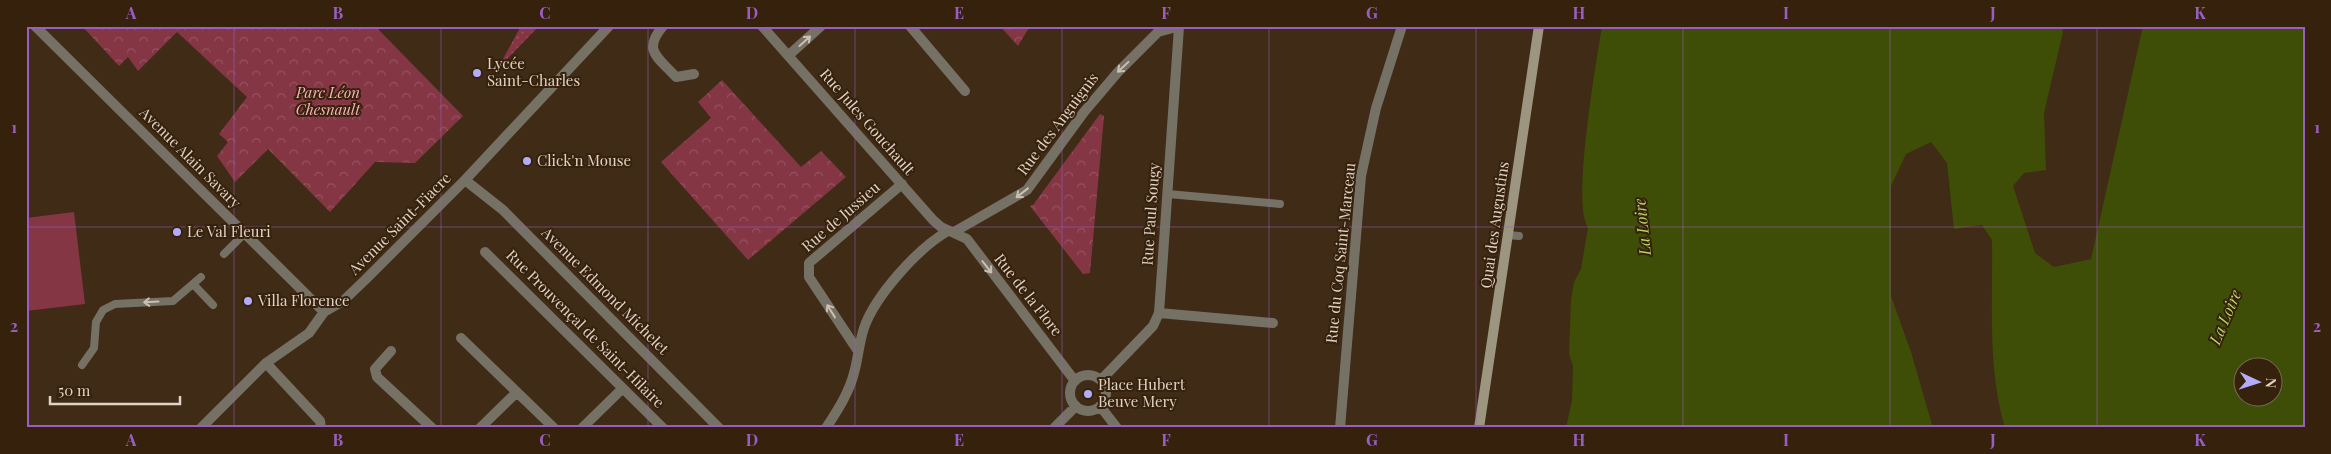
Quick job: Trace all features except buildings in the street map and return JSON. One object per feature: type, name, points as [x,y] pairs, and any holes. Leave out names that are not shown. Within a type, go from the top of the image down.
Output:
[{"type":"main road","name":"Quai des Augustins","points":[[1480,428],[1539,26]]},
{"type":"street","name":"Avenue Alain Savary","points":[[34,26],[324,312]]},
{"type":"street","name":"Avenue Saint-Fiacre","points":[[201,428],[266,363],[309,333],[324,312],[343,301],[465,180],[609,26]]},
{"type":"street","points":[[663,26],[653,38],[654,53],[676,77],[694,74]]},
{"type":"street","name":"Rue Jules Gouchault","points":[[762,26],[933,220],[951,231]]},
{"type":"street","points":[[789,55],[821,26]]},
{"type":"street","points":[[910,26],[965,91]]},
{"type":"street","name":"Rue du Coq Saint-Marceau","points":[[1340,428],[1362,176],[1376,108],[1402,26]]},
{"type":"street","name":"Rue des Anguignis","points":[[826,428],[843,401],[854,375],[864,327],[877,304],[911,260],[938,236],[951,231],[1027,190],[1100,91],[1155,29],[1179,27]]},
{"type":"street","name":"Rue Paul Sougy","points":[[1101,380],[1153,326],[1159,313],[1179,27]]},
{"type":"street","name":"Avenue Edmond Michelet","points":[[465,180],[503,210],[719,428]]},
{"type":"street","name":"Rue de Jussieu","points":[[858,351],[809,277],[809,263],[902,184]]},
{"type":"street","name":"Rue de la Flore","points":[[951,231],[967,239],[1075,380]]},
{"type":"street","name":"Rue Prouvençal de Saint-Hilaire","points":[[485,252],[663,428]]},
{"type":"street","points":[[1159,313],[1273,323]]},
{"type":"street","points":[[461,338],[554,428]]},
{"type":"street","points":[[391,351],[375,369],[377,377],[432,428]]},
{"type":"street","points":[[266,363],[320,421],[321,428]]},
{"type":"street","points":[[1085,375],[1090,375],[1101,380],[1106,396],[1100,406],[1085,411],[1076,406],[1070,396],[1075,380],[1085,375]]},
{"type":"street","points":[[582,428],[622,389]]},
{"type":"street","points":[[480,428],[517,392]]},
{"type":"street","points":[[1054,428],[1076,406]]},
{"type":"street","points":[[1100,406],[1117,428]]},
{"type":"lane","points":[[1168,194],[1280,204]]},
{"type":"lane","points":[[224,254],[244,234]]},
{"type":"lane","points":[[1508,234],[1519,236]]},
{"type":"lane","points":[[82,365],[94,348],[96,322],[103,310],[115,304],[173,301],[201,276]]},
{"type":"lane","points":[[194,284],[213,305]]},
{"type":"green space","name":"Parc Léon Chesnault","points":[[82,26],[375,26],[463,116],[415,163],[375,162],[330,212],[268,149],[235,182],[217,156],[228,142],[219,134],[247,97],[177,32],[138,71],[128,57],[119,66]]},
{"type":"green space","points":[[521,26],[539,26],[505,61],[503,59]]},
{"type":"green space","points":[[1000,26],[1030,26],[1018,46]]},
{"type":"green space","points":[[722,80],[801,167],[821,151],[846,177],[748,260],[661,162],[711,118],[698,102]]},
{"type":"green space","points":[[1100,114],[1104,116],[1090,273],[1083,274],[1030,206],[1033,205]]},
{"type":"green space","points":[[74,212],[85,304],[26,311],[26,218]]},
{"type":"water","name":"La Loire","points":[[1602,26],[2062,26],[2063,32],[2044,113],[2046,170],[2024,173],[2013,186],[2035,253],[2054,267],[2091,259],[2143,26],[2305,26],[2305,428],[2005,428],[1999,405],[1993,358],[1992,240],[1982,225],[1954,229],[1947,163],[1931,142],[1906,154],[1891,186],[1891,296],[1911,352],[1933,428],[1566,428],[1572,400],[1573,366],[1569,354],[1571,300],[1574,282],[1581,269],[1588,227],[1584,214],[1582,191],[1591,98]]},
{"type":"place","name":"Lycée Saint-Charles","points":[[477,73]]},
{"type":"place","name":"Click'n Mouse","points":[[527,161]]},
{"type":"place","name":"Le Val Fleuri","points":[[177,232]]},
{"type":"place","name":"Villa Florence","points":[[248,301]]},
{"type":"place","name":"Place Hubert Beuve Mery","points":[[1088,394]]}]
